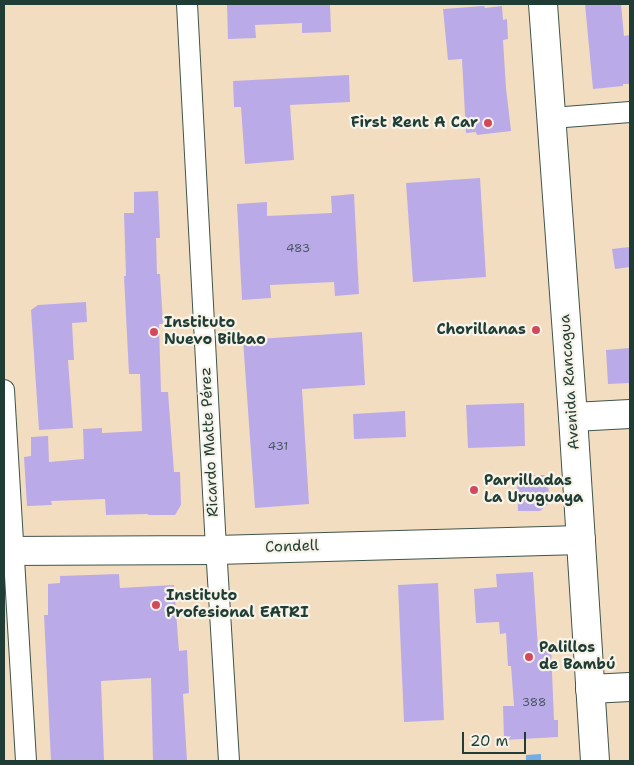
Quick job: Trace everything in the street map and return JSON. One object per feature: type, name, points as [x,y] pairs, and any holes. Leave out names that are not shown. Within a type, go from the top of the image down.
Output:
[{"type":"main road","name":"Avenida Rancagua","points":[[543,4],[573,417],[595,761]]},
{"type":"main road","points":[[573,417],[630,414]]},
{"type":"main road","name":"Condell","points":[[9,551],[216,550],[581,540]]},
{"type":"main road","points":[[590,689],[630,687]]},
{"type":"street","name":"Ricardo Matte Pérez","points":[[187,4],[229,761]]},
{"type":"street","points":[[552,118],[630,112]]},
{"type":"street","points":[[4,390],[9,551],[26,761]]},
{"type":"water","points":[[541,754],[541,761],[526,761],[526,755]]},
{"type":"building","points":[[227,4],[330,4],[331,32],[302,33],[302,23],[255,25],[256,38],[228,39]]},
{"type":"building","points":[[585,4],[621,4],[624,36],[630,35],[630,84],[593,89]]},
{"type":"building","points":[[484,6],[485,8],[502,6],[503,20],[507,19],[508,39],[503,40],[511,131],[477,135],[476,132],[466,133],[462,59],[448,60],[443,9]]},
{"type":"building","points":[[349,75],[350,102],[290,105],[294,160],[245,164],[241,107],[234,107],[233,81]]},
{"type":"building","points":[[480,178],[486,277],[413,282],[406,183]]},
{"type":"building","points":[[158,191],[160,238],[156,238],[157,274],[160,274],[163,324],[159,324],[161,392],[168,392],[174,472],[180,472],[181,505],[175,515],[106,515],[105,499],[51,501],[52,505],[27,506],[24,457],[31,456],[31,437],[48,436],[49,462],[84,459],[83,429],[102,428],[102,433],[142,431],[140,374],[129,374],[124,276],[126,276],[124,213],[134,213],[134,192]]},
{"type":"building","points":[[354,194],[359,294],[335,296],[334,282],[270,285],[271,298],[242,300],[237,204],[267,202],[267,216],[332,213],[331,196]]},
{"type":"building","points":[[630,247],[630,267],[615,269],[612,249]]},
{"type":"building","points":[[86,302],[87,322],[72,323],[74,360],[68,360],[73,428],[39,430],[31,310],[38,305]]},
{"type":"building","points":[[362,332],[365,385],[302,389],[309,504],[255,508],[243,340]]},
{"type":"building","points":[[630,348],[630,383],[608,384],[606,350]]},
{"type":"building","points":[[524,403],[525,446],[468,448],[466,405]]},
{"type":"building","points":[[405,411],[406,437],[354,439],[353,414]]},
{"type":"building","points":[[517,475],[548,475],[549,503],[540,511],[518,511]]},
{"type":"building","points":[[533,572],[538,648],[551,648],[554,720],[558,720],[558,737],[504,740],[503,706],[514,706],[511,666],[508,666],[506,633],[500,634],[499,622],[476,623],[474,589],[497,587],[496,574]]},
{"type":"building","points":[[119,574],[120,588],[174,585],[179,651],[187,650],[189,693],[183,694],[187,761],[153,761],[151,678],[101,681],[104,761],[51,761],[44,615],[48,615],[48,584],[60,583],[60,576]]},
{"type":"building","points":[[438,583],[444,720],[404,722],[398,585]]},
{"type":"place","name":"First Rent A Car","points":[[488,123]]},
{"type":"place","name":"Chorillanas","points":[[536,330]]},
{"type":"place","name":"Instituto Nuevo Bilbao","points":[[154,332]]},
{"type":"place","name":"Parrilladas La Uruguaya","points":[[474,490]]},
{"type":"place","name":"Instituto Profesional EATRI","points":[[156,605]]},
{"type":"place","name":"Palillos de Bambú","points":[[529,657]]}]
